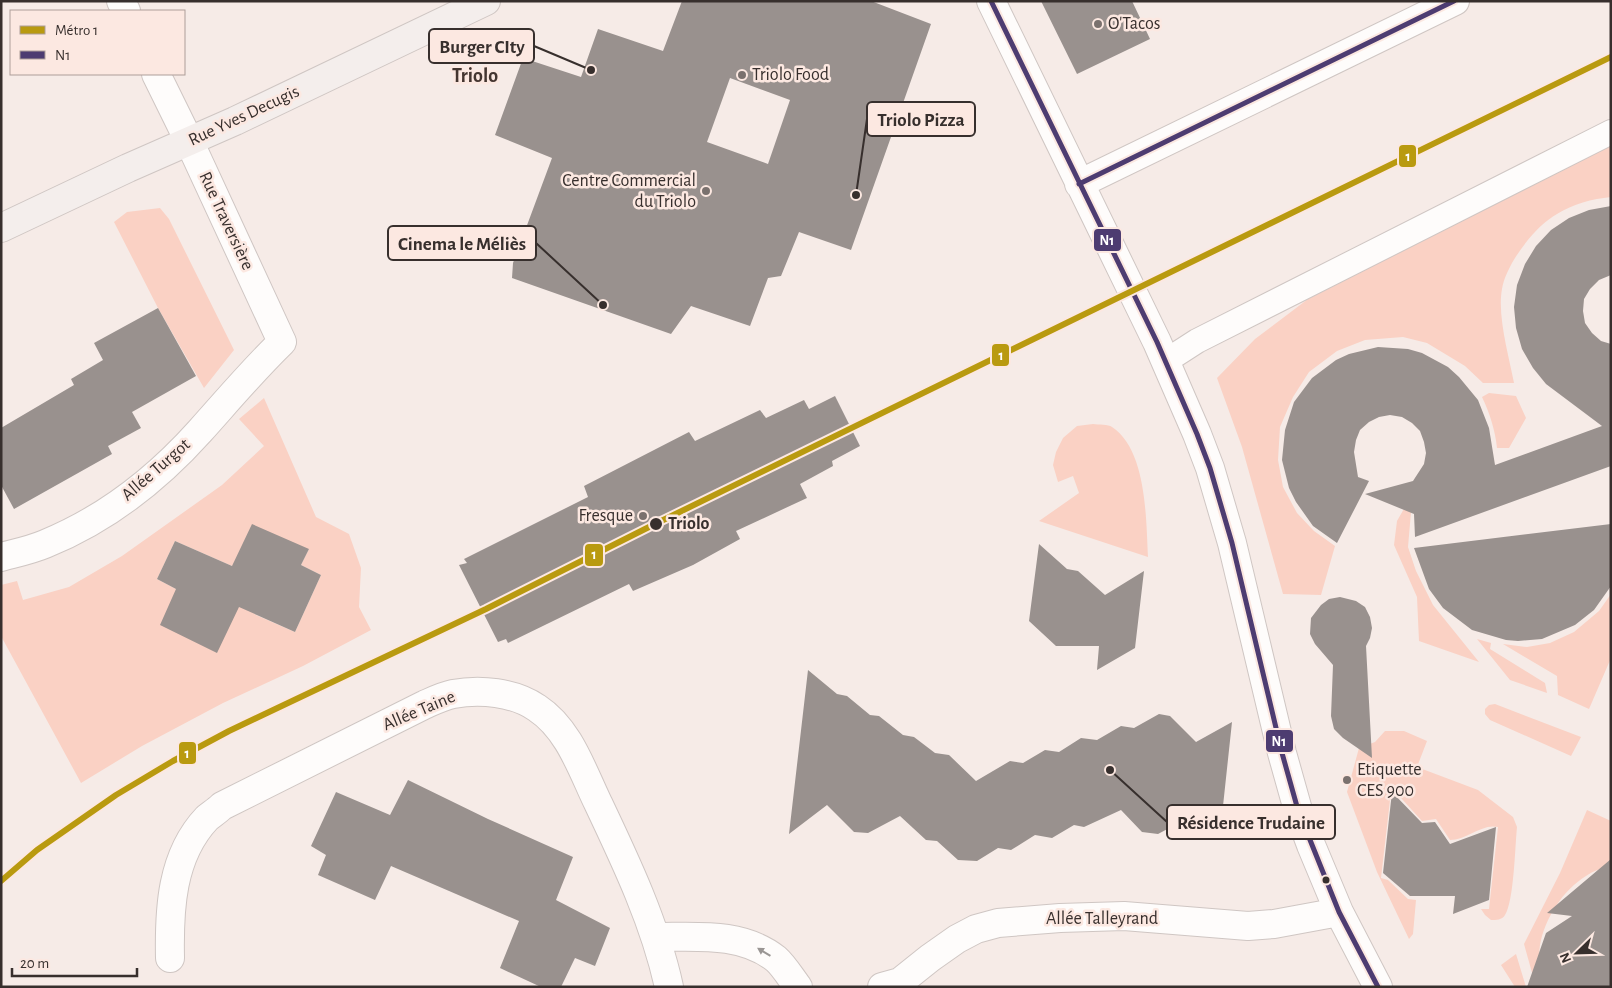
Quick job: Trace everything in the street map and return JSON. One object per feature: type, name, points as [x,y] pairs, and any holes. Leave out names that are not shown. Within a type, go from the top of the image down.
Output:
[{"type":"street","name":"Rue Yves Decugis","points":[[1,228],[128,168],[253,113],[486,1]]},
{"type":"street","points":[[991,1],[1161,351],[1210,468],[1232,543],[1282,753],[1298,810],[1339,912],[1378,987]]},
{"type":"street","points":[[1079,184],[1455,1]]},
{"type":"street","name":"Rue Traversière","points":[[157,75],[190,141],[282,342]]},
{"type":"street","name":"Allée Turgot","points":[[1,557],[43,545],[69,533],[121,502],[171,461],[282,342]]},
{"type":"street","name":"Allée Taine","points":[[170,958],[169,919],[173,887],[181,861],[194,836],[207,818],[222,806],[424,705],[451,695],[474,691],[498,693],[536,707],[552,721],[566,738],[620,848],[656,937],[669,987]]},
{"type":"street","name":"Allée Talleyrand","points":[[882,987],[900,982],[956,939],[976,929],[998,923],[1042,918],[1114,916],[1248,926],[1274,924],[1339,912]]},
{"type":"street","points":[[656,937],[719,937],[747,942],[777,960],[798,987]]},
{"type":"lane","points":[[1161,351],[1197,342],[1611,132]]},
{"type":"shaded area","points":[[1611,144],[1611,197],[1576,205],[1563,210],[1548,220],[1531,236],[1509,268],[1502,289],[1501,311],[1514,383],[1483,383],[1465,366],[1427,343],[1403,337],[1365,340],[1337,351],[1309,372],[1293,397],[1280,427],[1278,460],[1283,487],[1297,513],[1314,531],[1335,546],[1321,595],[1283,594],[1242,447],[1217,378],[1255,339],[1308,299]]},
{"type":"shaded area","points":[[160,208],[169,219],[234,350],[204,388],[158,308],[114,222],[127,212]]},
{"type":"shaded area","points":[[1489,393],[1516,396],[1526,418],[1509,448],[1497,448],[1492,422],[1482,397]]},
{"type":"shaded area","points":[[264,398],[316,517],[349,534],[361,568],[359,607],[371,630],[303,666],[223,703],[142,746],[81,783],[1,636],[1,585],[17,581],[23,600],[69,587],[122,556],[222,485],[264,446],[239,419]],"holes":[[[175,541],[232,566],[309,549],[301,565],[321,575],[295,632],[256,615],[243,599],[176,589],[157,579]]]},
{"type":"shaded area","points":[[1093,424],[1112,427],[1124,438],[1132,452],[1138,468],[1145,506],[1148,557],[1039,521],[1079,493],[1073,476],[1058,482],[1053,465],[1056,452],[1063,438],[1077,426]]},
{"type":"shaded area","points":[[1409,500],[1411,512],[1408,547],[1416,571],[1433,605],[1479,662],[1419,641],[1417,597],[1394,545],[1397,521]]},
{"type":"shaded area","points":[[1611,594],[1611,658],[1589,709],[1558,695],[1557,676],[1503,644],[1527,647],[1550,643],[1574,632],[1599,611]]},
{"type":"shaded area","points":[[1477,639],[1491,643],[1490,649],[1545,683],[1547,693],[1510,680]]},
{"type":"shaded area","points":[[1495,704],[1581,737],[1571,756],[1490,720],[1485,714],[1485,709],[1489,705]]},
{"type":"shaded area","points":[[1385,731],[1404,731],[1427,741],[1417,767],[1478,790],[1513,817],[1517,827],[1514,873],[1508,908],[1502,918],[1491,920],[1481,909],[1489,909],[1498,827],[1486,827],[1450,840],[1436,819],[1422,821],[1401,798],[1390,800],[1381,878],[1388,880],[1408,899],[1416,900],[1413,934],[1409,939],[1377,872],[1347,792],[1359,748],[1375,742]]},
{"type":"shaded area","points":[[1587,810],[1611,821],[1611,865],[1592,873],[1578,882],[1556,906],[1542,935],[1536,987],[1524,944],[1560,873]]},
{"type":"shaded area","points":[[1516,954],[1526,987],[1515,987],[1501,965]]},
{"type":"building","name":"Centre Commercial du Triolo","points":[[682,1],[871,1],[931,24],[851,250],[799,232],[781,276],[768,278],[750,326],[691,306],[671,334],[512,278],[513,263],[552,158],[495,135],[523,58],[581,77],[598,29],[663,51]],"holes":[[[730,78],[790,100],[768,164],[707,142]]]},
{"type":"building","name":"O'Tacos","points":[[1041,1],[1132,1],[1150,39],[1077,74]]},
{"type":"building","points":[[1611,206],[1611,275],[1599,280],[1590,289],[1584,299],[1583,311],[1585,323],[1592,333],[1601,341],[1611,344],[1611,466],[1415,537],[1414,514],[1365,494],[1413,481],[1424,464],[1426,453],[1424,442],[1420,431],[1402,417],[1390,415],[1379,417],[1369,422],[1360,430],[1356,440],[1354,452],[1358,477],[1369,481],[1337,543],[1313,526],[1296,502],[1289,488],[1282,460],[1285,430],[1294,402],[1312,378],[1336,360],[1349,354],[1378,347],[1408,349],[1422,353],[1448,367],[1478,400],[1489,428],[1495,465],[1602,426],[1546,384],[1533,368],[1522,349],[1516,328],[1514,307],[1517,285],[1525,264],[1536,246],[1551,230],[1569,218],[1589,210]]},
{"type":"building","points":[[158,308],[196,376],[132,412],[141,428],[108,446],[112,454],[14,509],[1,485],[1,428],[74,385],[71,379],[103,360],[94,343]]},
{"type":"building","name":"Triolo","points":[[835,396],[860,446],[832,461],[833,466],[800,484],[807,498],[736,531],[740,539],[693,565],[633,591],[629,584],[508,643],[506,639],[498,642],[459,565],[467,563],[464,559],[588,497],[584,486],[689,432],[695,441],[760,410],[766,418],[804,400],[809,409]]},
{"type":"building","points":[[252,524],[309,549],[301,565],[321,575],[295,632],[239,607],[217,653],[160,625],[176,589],[157,579],[175,541],[232,566]]},
{"type":"building","points":[[1611,524],[1611,586],[1594,610],[1575,625],[1542,639],[1506,640],[1472,630],[1443,608],[1429,589],[1414,548]]},
{"type":"building","points":[[1039,544],[1067,569],[1078,571],[1105,595],[1144,571],[1135,648],[1097,670],[1099,646],[1056,646],[1029,621]]},
{"type":"building","points":[[1340,597],[1356,601],[1365,607],[1370,617],[1372,628],[1366,646],[1372,758],[1343,738],[1334,729],[1331,716],[1333,665],[1315,644],[1310,634],[1311,618],[1321,605],[1329,599]]},
{"type":"building","points":[[808,670],[837,694],[847,696],[870,715],[879,716],[903,735],[914,737],[935,753],[949,755],[976,781],[1010,761],[1023,763],[1045,750],[1059,752],[1081,738],[1097,740],[1121,726],[1134,728],[1159,714],[1170,716],[1196,742],[1232,722],[1223,806],[1192,819],[1190,817],[1158,834],[1142,832],[1121,810],[1084,827],[1074,825],[1052,838],[1035,835],[1011,850],[998,848],[977,861],[958,860],[937,841],[926,840],[900,816],[868,833],[854,832],[827,805],[789,834]]},
{"type":"building","points":[[408,780],[488,819],[573,857],[556,900],[610,928],[595,966],[575,958],[561,987],[541,987],[500,968],[519,921],[391,866],[375,900],[318,875],[326,855],[311,846],[336,792],[390,815]]},
{"type":"building","points":[[1392,792],[1422,823],[1435,822],[1450,844],[1496,827],[1489,900],[1453,914],[1455,896],[1410,896],[1383,873]]},
{"type":"building","points":[[1611,859],[1611,987],[1527,987],[1546,933],[1572,916],[1547,913]]},
{"type":"metro line","name":"1","points":[[1,881],[37,850],[116,795],[229,731],[486,609],[655,524],[1611,57]]},
{"type":"transit line","name":"N1","points":[[991,1],[1157,342],[1197,434],[1210,468],[1232,543],[1282,753],[1298,810],[1339,912],[1378,987]]},
{"type":"transit line","name":"N1","points":[[1079,184],[1454,1]]},
{"type":"place","name":"O'Tacos","points":[[1098,24]]},
{"type":"place","name":"Burger CIty","points":[[591,70]]},
{"type":"place","name":"Triolo Food","points":[[742,75]]},
{"type":"place","name":"Centre Commercial du Triolo","points":[[706,191]]},
{"type":"place","name":"Triolo Pizza","points":[[856,195]]},
{"type":"place","name":"Cinema le Méliès","points":[[603,305]]},
{"type":"place","name":"Fresque","points":[[643,516]]},
{"type":"place","name":"Triolo","points":[[656,524]]},
{"type":"place","name":"Résidence Trudaine","points":[[1110,770]]},
{"type":"place","name":"Etiquette CES 900","points":[[1347,780]]},
{"type":"district","name":"Triolo","points":[[475,76]]}]
